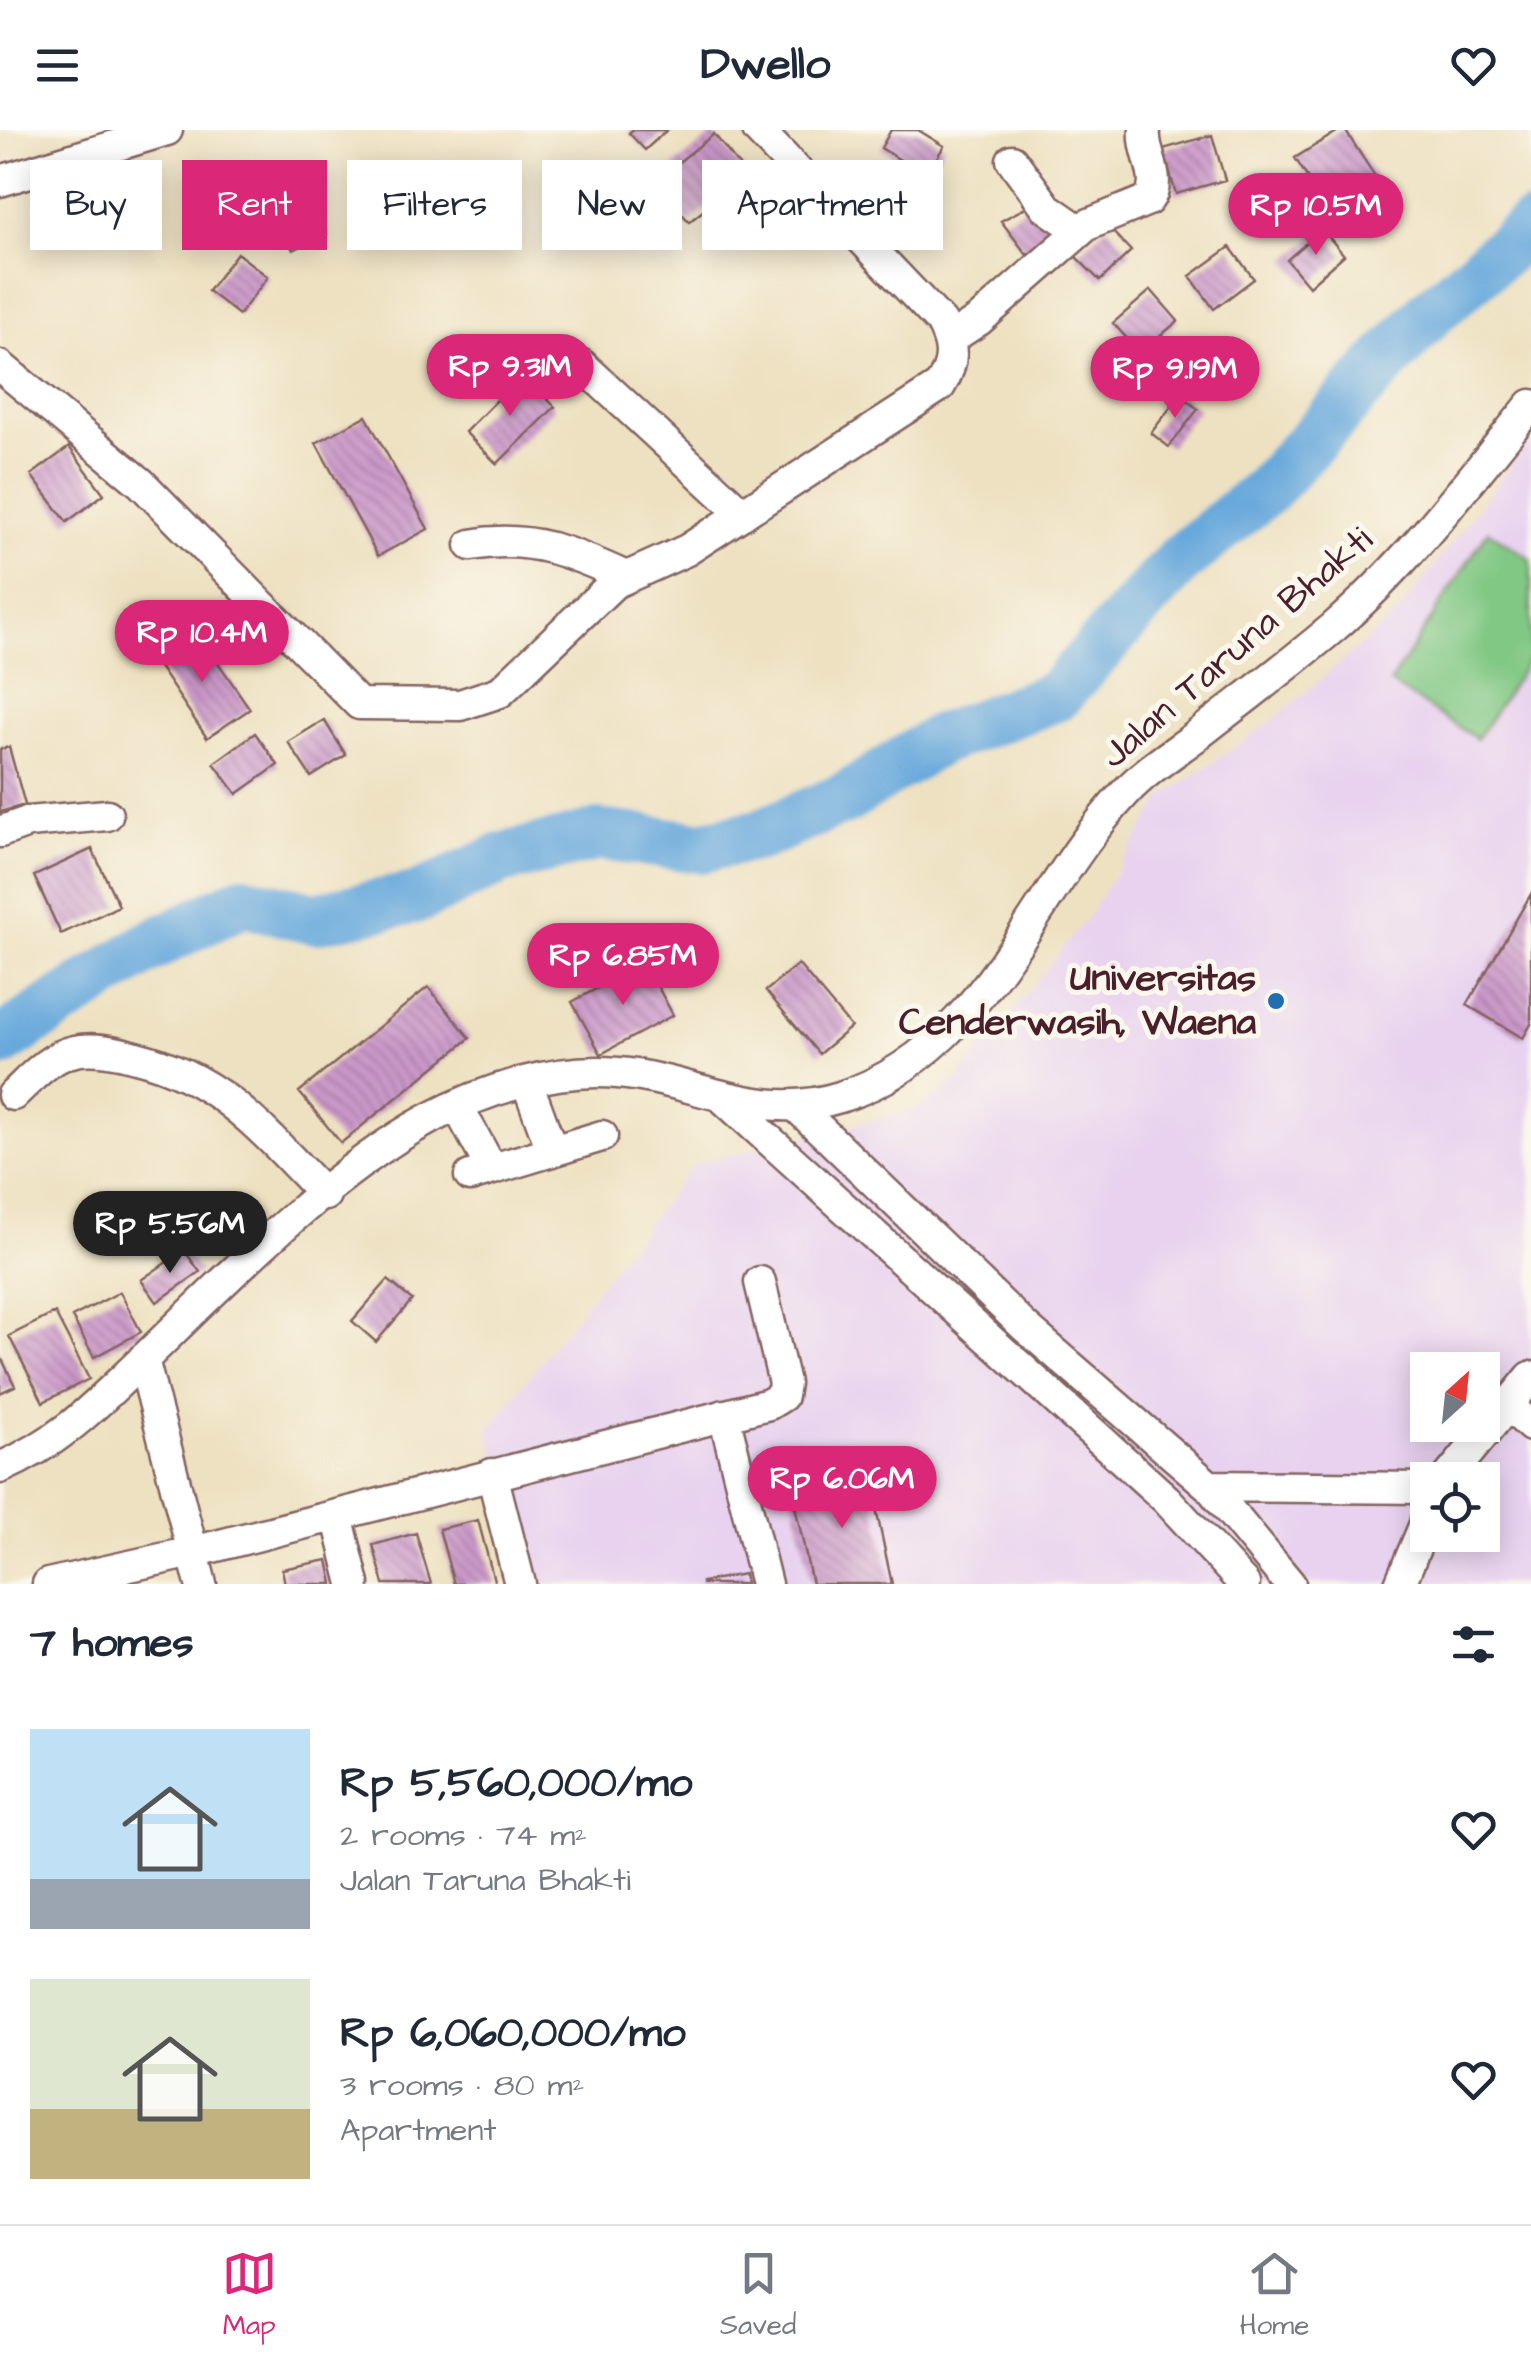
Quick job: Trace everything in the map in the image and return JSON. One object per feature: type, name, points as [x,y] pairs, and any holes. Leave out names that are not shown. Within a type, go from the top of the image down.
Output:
[{"type":"street","points":[[0,181],[167,130]]},
{"type":"street","points":[[0,366],[141,483],[359,704],[460,705],[483,700],[518,678],[594,600],[626,576],[687,550],[940,386],[953,356],[950,339],[940,322],[758,130]]},
{"type":"street","points":[[950,339],[978,320],[1080,231],[1142,205],[1154,192],[1145,130]]},
{"type":"street","points":[[1012,160],[1047,208],[1080,231]]},
{"type":"street","points":[[582,365],[743,514]]},
{"type":"street","name":"Jalan Taruna Bhakti","points":[[0,1468],[29,1456],[86,1418],[143,1359],[325,1194],[412,1130],[458,1107],[545,1077],[616,1073],[726,1100],[798,1108],[880,1080],[945,1036],[1018,946],[1126,792],[1335,626],[1378,586],[1531,404]]},
{"type":"street","points":[[472,545],[507,538],[557,548],[626,576]]},
{"type":"street","points":[[0,832],[28,822],[106,816]]},
{"type":"street","points":[[14,1095],[43,1066],[76,1050],[120,1052],[178,1067],[246,1112],[325,1194]]},
{"type":"street","points":[[526,1082],[552,1150]]},
{"type":"street","points":[[726,1100],[1166,1500],[1244,1584]]},
{"type":"street","points":[[458,1107],[480,1172],[602,1136]]},
{"type":"street","points":[[798,1108],[1026,1327],[1209,1486],[1290,1584]]},
{"type":"street","points":[[48,1584],[194,1552],[769,1404],[782,1396],[784,1382],[760,1282]]},
{"type":"street","points":[[143,1359],[201,1584]]},
{"type":"street","points":[[1467,1462],[1520,1416],[1531,1377]]},
{"type":"street","points":[[724,1415],[766,1584]]},
{"type":"street","points":[[492,1474],[520,1584]]},
{"type":"street","points":[[1209,1486],[1410,1488]]},
{"type":"street","points":[[336,1514],[354,1584]]},
{"type":"street","points":[[1400,1584],[1413,1552]]},
{"type":"shaded area","name":"Universitas Cenderwasih, Waena","points":[[1531,438],[1531,1584],[534,1584],[488,1430],[693,1164],[917,1109],[953,1085],[1087,918],[1164,796],[1271,722],[1399,612]]},
{"type":"green space","points":[[1488,531],[1531,559],[1531,656],[1477,739],[1390,683]]},
{"type":"building","points":[[667,130],[645,150],[629,133]]},
{"type":"building","points":[[891,130],[918,130],[944,146],[936,160],[900,160],[881,148]]},
{"type":"building","points":[[1345,130],[1389,198],[1340,229],[1295,158]]},
{"type":"building","points":[[714,134],[734,160],[702,160],[702,212],[689,222],[682,214],[681,160]]},
{"type":"building","points":[[1212,135],[1225,180],[1176,194],[1163,149]]},
{"type":"building","points":[[1032,204],[1058,237],[1027,255],[1001,221]]},
{"type":"building","points":[[1107,226],[1131,251],[1100,281],[1075,256]]},
{"type":"building","points":[[1322,229],[1344,255],[1309,286],[1287,260]]},
{"type":"building","points":[[1230,247],[1254,279],[1214,309],[1190,276]]},
{"type":"building","points":[[237,253],[268,277],[239,315],[208,291]]},
{"type":"building","points":[[1151,290],[1178,321],[1140,353],[1113,323]]},
{"type":"building","points":[[523,374],[555,407],[497,464],[465,432]]},
{"type":"building","points":[[1180,395],[1198,409],[1169,447],[1151,433]]},
{"type":"building","points":[[366,416],[428,529],[378,556],[316,443]]},
{"type":"building","points":[[69,447],[104,494],[67,522],[31,475]]},
{"type":"building","points":[[197,632],[250,709],[207,738],[155,661]]},
{"type":"building","points":[[324,720],[346,755],[311,777],[288,742]]},
{"type":"building","points":[[255,733],[278,765],[237,794],[214,763]]},
{"type":"building","points":[[9,747],[25,805],[0,812],[0,749]]},
{"type":"building","points":[[92,849],[119,906],[61,934],[34,876]]},
{"type":"building","points":[[1531,894],[1531,1024],[1523,1038],[1467,1005]]},
{"type":"building","points":[[645,963],[673,1015],[601,1054],[572,1002]]},
{"type":"building","points":[[798,964],[851,1027],[819,1054],[766,991]]},
{"type":"building","points":[[428,987],[470,1038],[341,1143],[299,1092]]},
{"type":"building","points":[[184,1250],[200,1272],[157,1302],[141,1280]]},
{"type":"building","points":[[388,1280],[412,1300],[376,1342],[352,1321]]},
{"type":"building","points":[[120,1292],[141,1332],[94,1357],[72,1317]]},
{"type":"building","points":[[55,1313],[89,1379],[43,1402],[9,1336]]},
{"type":"building","points":[[0,1355],[15,1386],[0,1393]]},
{"type":"building","points":[[868,1471],[892,1584],[812,1584],[791,1487]]},
{"type":"building","points":[[478,1520],[495,1584],[454,1584],[439,1529]]},
{"type":"building","points":[[416,1533],[431,1584],[384,1584],[373,1545]]},
{"type":"building","points":[[328,1560],[333,1584],[285,1584],[282,1569]]},
{"type":"building","points":[[744,1574],[746,1584],[702,1584],[702,1582]]},
{"type":"waterway","points":[[0,1042],[151,946],[243,901],[315,918],[419,897],[501,859],[598,835],[700,847],[759,835],[846,798],[938,740],[1056,696],[1180,560],[1266,490],[1430,313],[1531,227]]},
{"type":"place","name":"Universitas Cenderwasih, Waena","points":[[1276,1001]]}]
